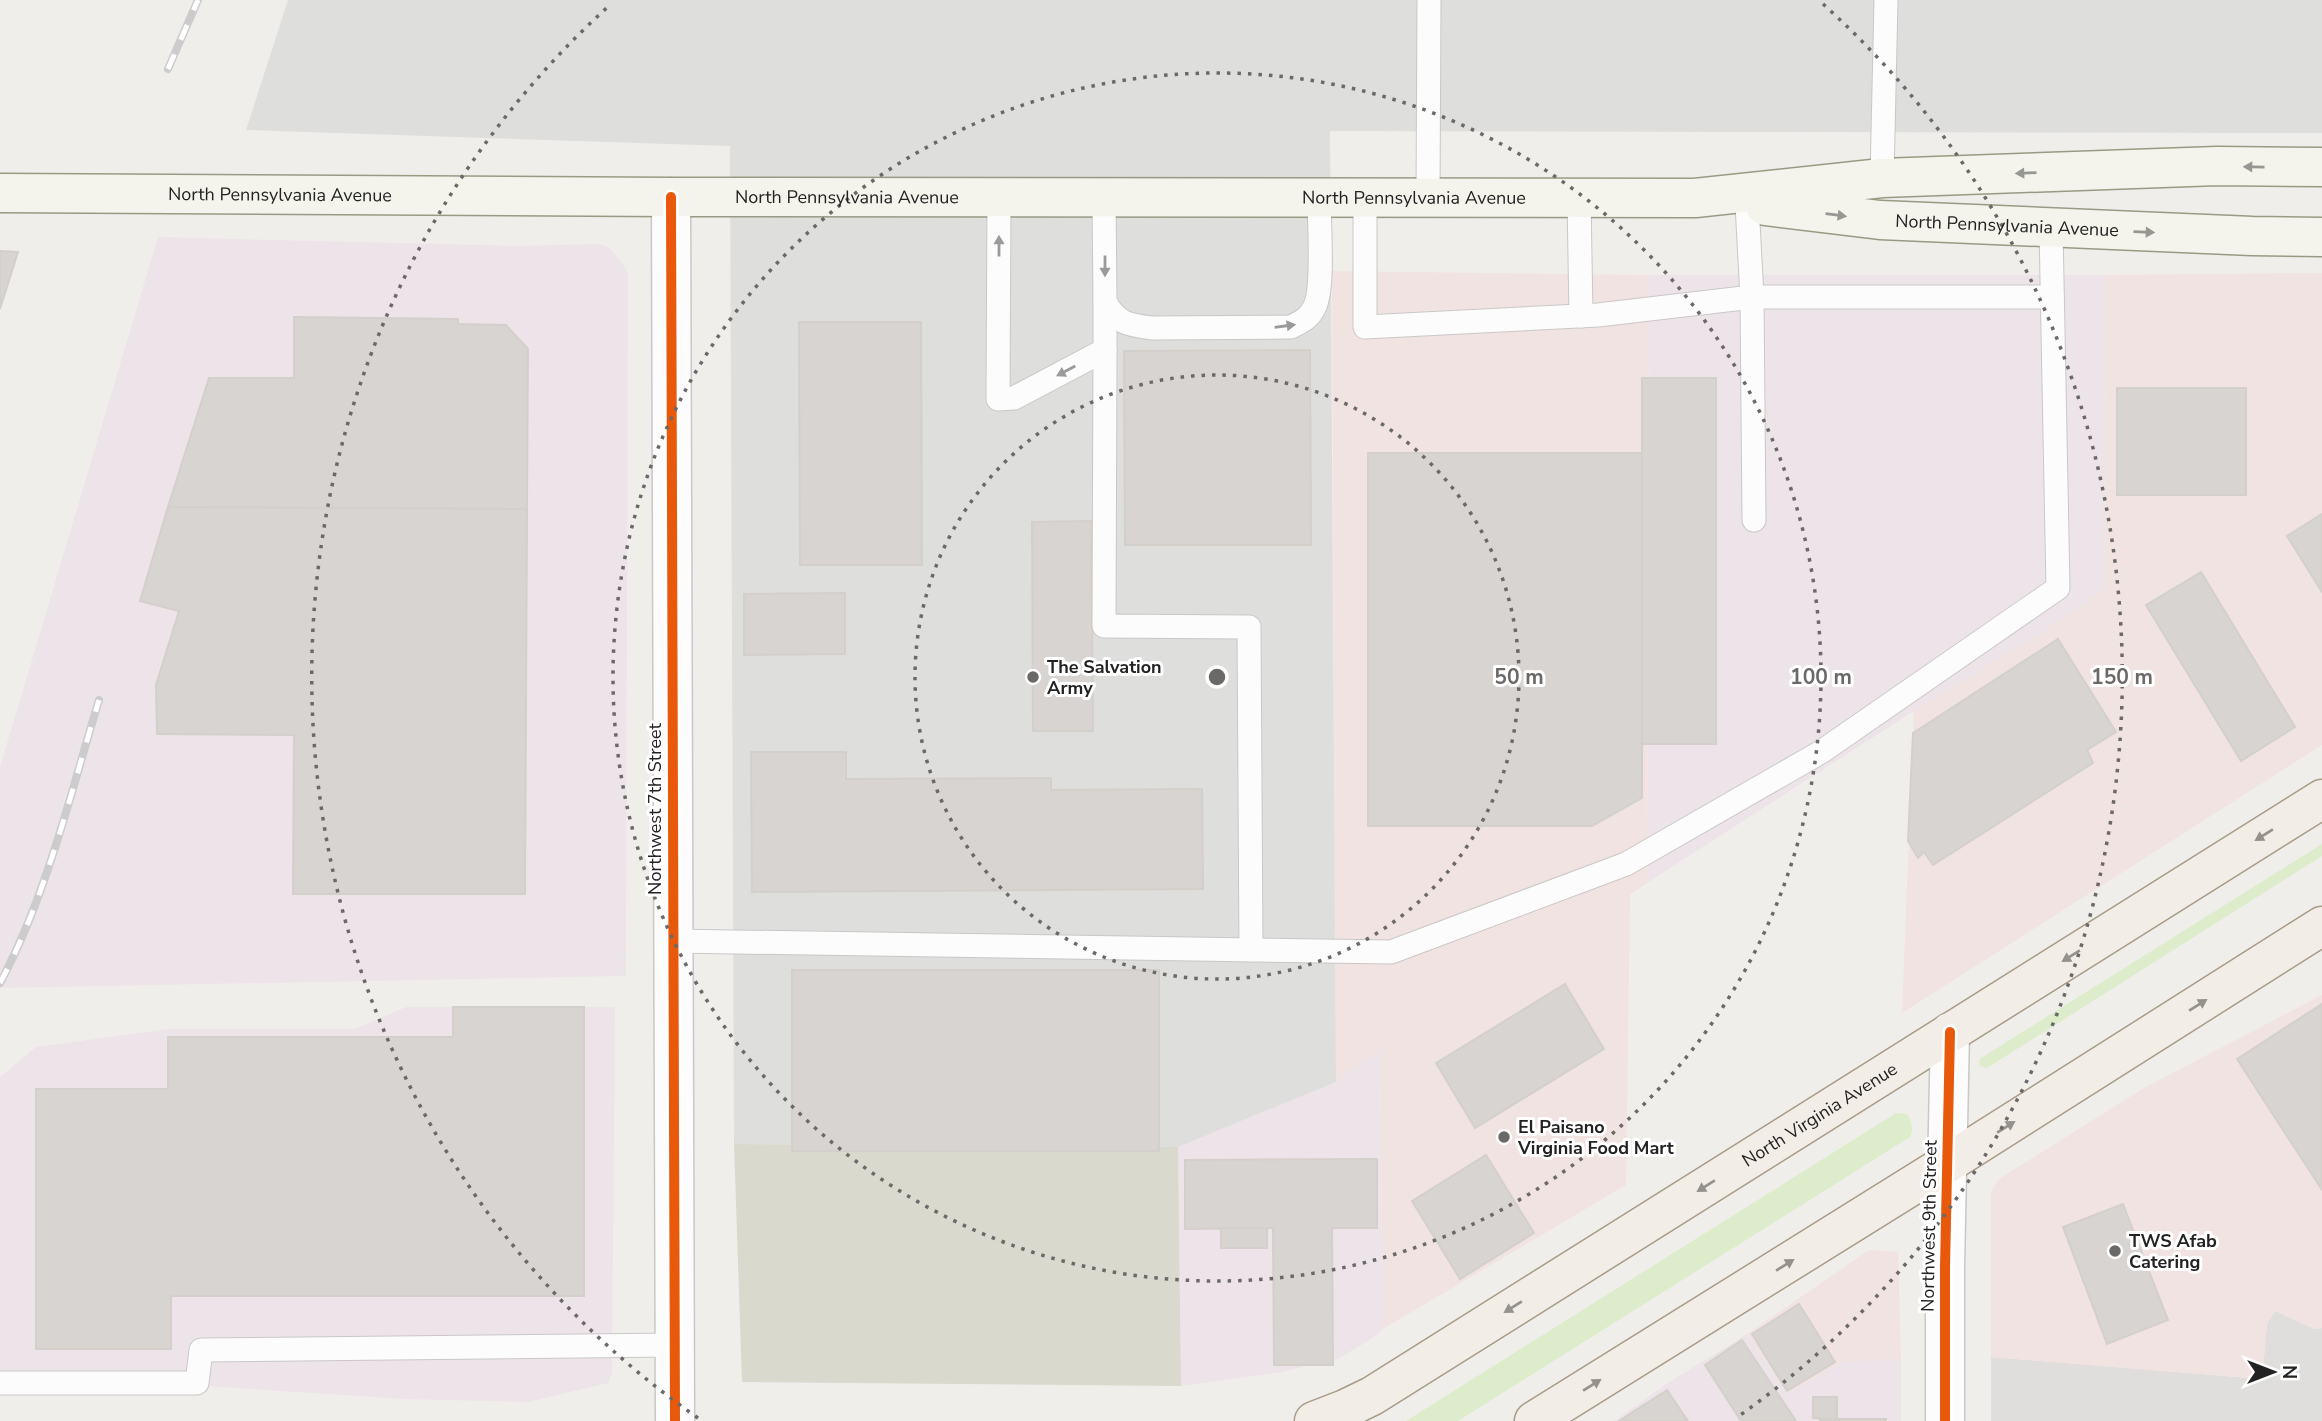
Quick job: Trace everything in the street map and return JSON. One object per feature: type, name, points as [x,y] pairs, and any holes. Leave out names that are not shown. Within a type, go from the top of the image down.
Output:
[{"type":"main road","name":"North Pennsylvania Avenue","points":[[0,193],[1695,198],[1882,178],[2217,166],[2322,167]]},
{"type":"main road","name":"North Pennsylvania Avenue","points":[[1695,198],[1880,220],[2322,237]]},
{"type":"main road","name":"North Virginia Avenue","points":[[1315,1421],[1372,1396],[2322,799]]},
{"type":"main road","points":[[1534,1421],[2322,926]]},
{"type":"street","name":"Northwest 7th Street","points":[[671,197],[675,1421]]},
{"type":"street","name":"Northwest 9th Street","points":[[1945,1421],[1950,1032]]},
{"type":"lane","points":[[1427,197],[1429,0]]},
{"type":"lane","points":[[1882,178],[1886,0]]},
{"type":"lane","points":[[999,197],[998,398],[1014,398],[1105,350]]},
{"type":"lane","points":[[1104,197],[1104,626],[1249,627],[1251,950]]},
{"type":"lane","points":[[1105,302],[1113,316],[1130,326],[1291,327],[1307,318],[1316,305],[1319,286],[1319,197]]},
{"type":"lane","points":[[1364,197],[1365,327],[1581,316],[1752,297],[2052,297]]},
{"type":"lane","points":[[1579,198],[1581,316]]},
{"type":"lane","points":[[1747,204],[1752,297],[1754,520]]},
{"type":"lane","points":[[673,941],[1391,952],[1626,864],[1821,752],[2058,588],[2051,228]]},
{"type":"lane","points":[[0,1384],[197,1383],[201,1350],[674,1345]]},
{"type":"shaded area","name":"The Salvation Army","points":[[288,0],[2322,0],[2322,133],[1330,131],[1336,1082],[1178,1147],[734,1144],[730,146],[246,130]]},
{"type":"shaded area","points":[[158,237],[515,246],[597,244],[609,247],[622,263],[628,274],[626,976],[0,988],[0,767]]},
{"type":"shaded area","points":[[1332,271],[1649,275],[1647,883],[1630,895],[1626,1185],[1383,1329],[1380,1050],[1336,1082]]},
{"type":"shaded area","points":[[2322,273],[2322,745],[1902,1013],[1914,711],[2056,623],[2105,588],[2106,275]]},
{"type":"shaded area","points":[[1649,275],[2106,275],[2105,588],[2056,623],[1647,883]]},
{"type":"shaded area","name":"TWS Afab Catering","points":[[2322,995],[2322,1328],[2315,1329],[2275,1311],[2267,1324],[2262,1379],[1991,1357],[1991,1192],[1999,1179],[2144,1088]]},
{"type":"shaded area","points":[[406,1007],[615,1007],[612,1373],[608,1383],[528,1402],[405,1399],[174,1384],[0,1381],[0,1077],[36,1047],[168,1029],[355,1029]]},
{"type":"shaded area","points":[[1380,1049],[1383,1329],[1338,1359],[1282,1372],[1181,1386],[1178,1147],[1336,1082]]},
{"type":"shaded area","points":[[734,1144],[1178,1147],[1181,1386],[742,1382]]},
{"type":"shaded area","points":[[1869,1250],[1898,1252],[1901,1359],[1841,1362],[1788,1395],[1747,1334]]},
{"type":"shaded area","points":[[2275,1311],[2315,1329],[2322,1328],[2322,1421],[1991,1421],[1991,1357],[2262,1379],[2267,1324]]},
{"type":"shaded area","points":[[1747,1334],[1788,1394],[1841,1362],[1901,1359],[1901,1421],[1614,1421],[1669,1382]]},
{"type":"green space","points":[[2322,844],[2322,856],[1987,1068],[1980,1066],[1981,1058]]},
{"type":"green space","points":[[1896,1113],[1907,1114],[1912,1125],[1910,1137],[1458,1421],[1406,1421]]},
{"type":"building","points":[[0,251],[18,252],[0,309]]},
{"type":"building","points":[[294,317],[458,319],[458,324],[506,325],[528,349],[527,509],[168,507],[209,378],[294,378]]},
{"type":"building","points":[[799,322],[921,322],[922,565],[800,565]]},
{"type":"building","points":[[1310,350],[1311,545],[1125,545],[1124,351]]},
{"type":"building","points":[[1642,378],[1716,378],[1716,744],[1642,744]]},
{"type":"building","points":[[2117,388],[2246,388],[2246,495],[2117,495]]},
{"type":"building","points":[[1368,453],[1642,453],[1642,798],[1592,826],[1368,826]]},
{"type":"building","points":[[168,507],[527,509],[525,894],[293,894],[294,735],[157,734],[156,685],[179,611],[140,601]]},
{"type":"building","points":[[2322,514],[2322,592],[2287,536]]},
{"type":"building","points":[[1091,521],[1093,731],[1033,731],[1032,522]]},
{"type":"building","points":[[2201,572],[2295,727],[2241,761],[2146,605]]},
{"type":"building","points":[[845,593],[845,654],[744,655],[744,594]]},
{"type":"building","points":[[2058,639],[2116,732],[2087,750],[2093,763],[1933,865],[1924,852],[1918,858],[1908,841],[1913,733]]},
{"type":"building","points":[[751,752],[846,752],[846,779],[1051,778],[1051,790],[1202,789],[1203,889],[752,892]]},
{"type":"building","points":[[792,970],[1159,970],[1159,1151],[792,1151]]},
{"type":"building","points":[[1565,984],[1604,1049],[1475,1128],[1436,1063]]},
{"type":"building","points":[[2322,1004],[2322,1190],[2237,1059]]},
{"type":"building","points":[[453,1007],[584,1007],[584,1296],[171,1296],[171,1349],[36,1349],[36,1089],[168,1089],[168,1037],[453,1037]]},
{"type":"building","points":[[1486,1155],[1534,1233],[1460,1279],[1412,1201]]},
{"type":"building","points":[[1377,1159],[1377,1228],[1332,1228],[1333,1365],[1274,1365],[1273,1228],[1185,1229],[1185,1160]]},
{"type":"building","points":[[2123,1204],[2168,1320],[2107,1344],[2063,1227]]},
{"type":"building","points":[[1221,1228],[1267,1228],[1267,1248],[1221,1248]]},
{"type":"building","points":[[1799,1304],[1835,1362],[1787,1391],[1752,1334]]},
{"type":"building","points":[[1742,1340],[1796,1421],[1741,1421],[1705,1365]]},
{"type":"building","points":[[1667,1390],[1688,1421],[1619,1421]]},
{"type":"building","points":[[1813,1397],[1837,1397],[1837,1419],[1813,1418]]},
{"type":"building","points":[[1886,1419],[1886,1421],[1820,1421]]},
{"type":"railway","points":[[168,69],[198,0]]},
{"type":"railway","points":[[0,983],[17,949],[44,880],[99,700]]},
{"type":"cycle path","points":[[671,197],[675,1421]]},
{"type":"cycle path","points":[[1945,1421],[1950,1032]]},
{"type":"place","name":"The Salvation Army","points":[[1033,677]]},
{"type":"place","name":"El Paisano Virginia Food Mart","points":[[1504,1137]]},
{"type":"place","name":"TWS Afab Catering","points":[[2115,1251]]}]
